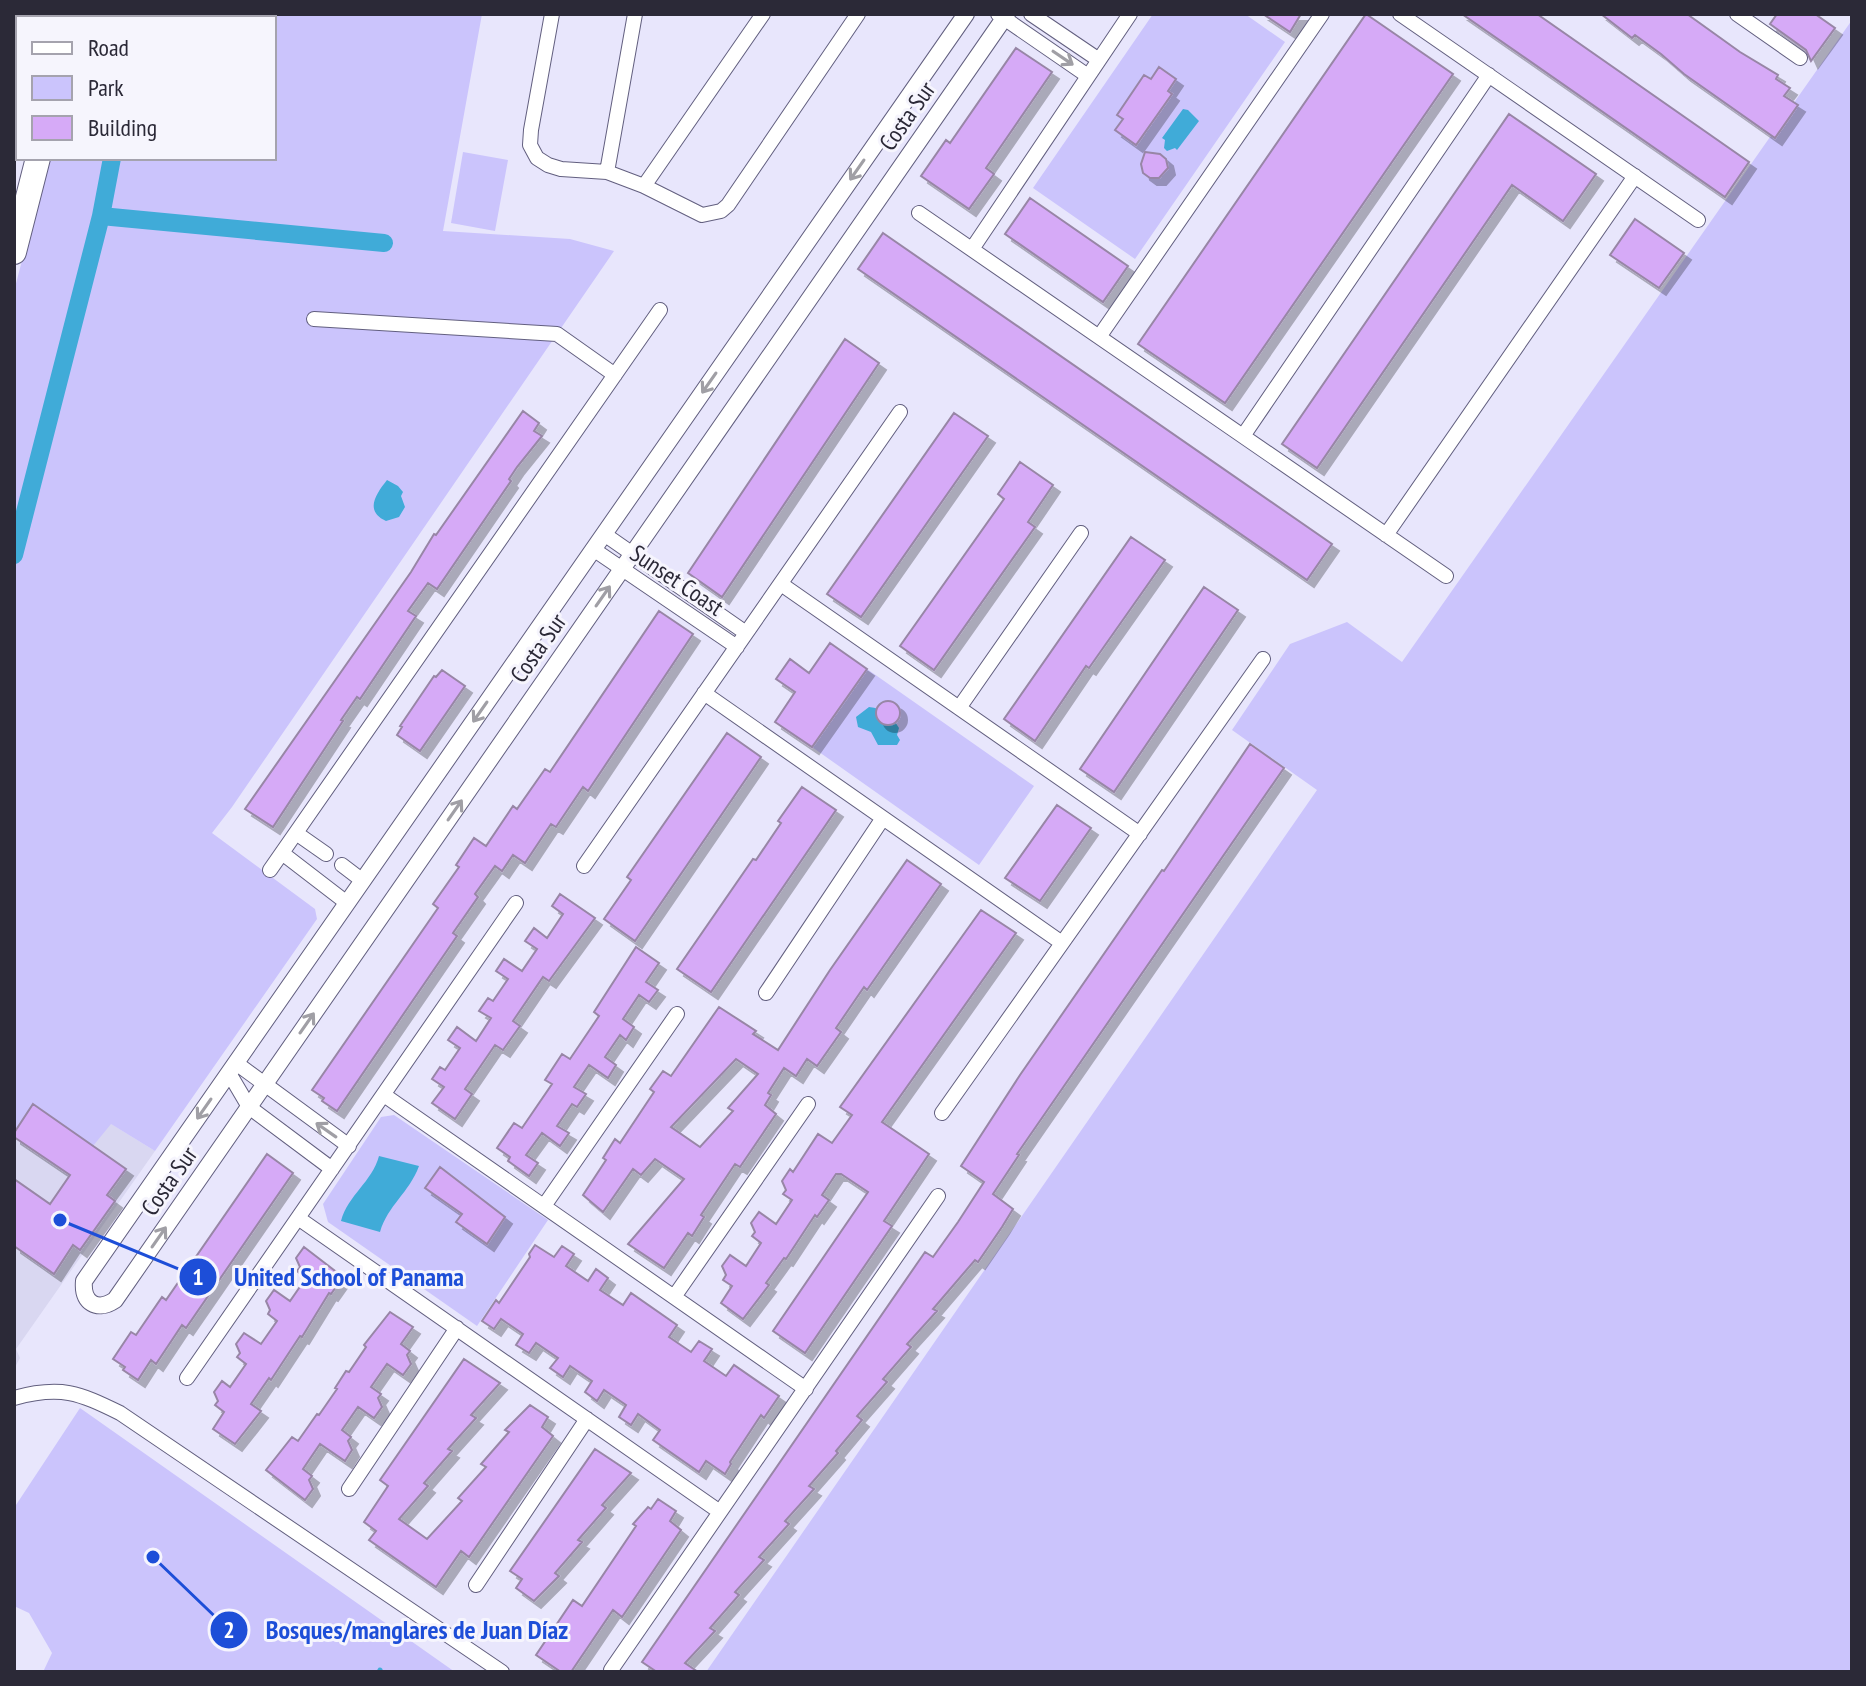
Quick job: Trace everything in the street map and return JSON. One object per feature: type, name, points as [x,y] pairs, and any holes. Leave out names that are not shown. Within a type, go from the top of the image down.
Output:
[{"type":"highway","points":[[14,252],[37,160]]},
{"type":"street","points":[[552,14],[530,145],[537,158],[561,169],[607,172],[644,186],[702,215],[721,211],[728,205],[858,14]]},
{"type":"street","points":[[607,172],[635,14]]},
{"type":"street","points":[[644,186],[763,14]]},
{"type":"street","name":"Costa Sur","points":[[966,14],[84,1281],[84,1296],[89,1302],[98,1307],[115,1300],[1003,15]]},
{"type":"street","points":[[1031,14],[1099,60]]},
{"type":"street","points":[[972,249],[1130,14]]},
{"type":"street","points":[[1099,337],[1322,14]]},
{"type":"street","points":[[1400,14],[1698,220]]},
{"type":"street","points":[[1003,15],[1088,76]]},
{"type":"street","points":[[1742,15],[1800,58]]},
{"type":"street","points":[[1243,436],[1489,75]]},
{"type":"street","points":[[1386,535],[1635,176]]},
{"type":"street","points":[[919,213],[1446,576]]},
{"type":"street","points":[[270,870],[660,310]]},
{"type":"street","points":[[314,319],[557,334],[615,375]]},
{"type":"street","points":[[584,866],[900,412]]},
{"type":"street","points":[[959,708],[1081,533]]},
{"type":"street","name":"Sunset Coast","points":[[604,534],[746,633]]},
{"type":"street","name":"Sunset Coast","points":[[593,549],[737,647]]},
{"type":"street","points":[[781,584],[1140,834]]},
{"type":"street","points":[[942,1113],[1263,659]]},
{"type":"street","points":[[704,693],[1062,943]]},
{"type":"street","points":[[766,993],[883,818]]},
{"type":"street","points":[[296,833],[326,854]]},
{"type":"street","points":[[282,853],[347,903]]},
{"type":"street","points":[[342,865],[363,881]]},
{"type":"street","points":[[187,1378],[516,903]]},
{"type":"street","points":[[544,1206],[677,1014]]},
{"type":"street","points":[[232,1068],[264,1085],[349,1146]]},
{"type":"street","points":[[232,1068],[249,1107],[332,1169]]},
{"type":"street","points":[[384,1095],[806,1389]]},
{"type":"street","points":[[674,1297],[808,1104]]},
{"type":"street","points":[[611,1670],[938,1196]]},
{"type":"street","points":[[298,1218],[720,1512]]},
{"type":"street","points":[[349,1489],[457,1328]]},
{"type":"street","points":[[14,1398],[63,1390],[90,1398],[120,1413],[502,1672]]},
{"type":"street","points":[[476,1585],[587,1419]]},
{"type":"shaded area","points":[[14,1064],[155,1151],[16,1349],[20,1358],[14,1369]]},
{"type":"green space","points":[[482,14],[443,231],[570,239],[614,251],[212,833],[315,909],[317,919],[155,1151],[111,1124],[93,1146],[34,1104],[14,1133],[14,291],[48,160],[276,160],[276,16],[82,16]]},
{"type":"green space","points":[[1153,14],[1245,14],[1285,42],[1135,259],[1033,188]]},
{"type":"green space","points":[[1852,20],[1852,1672],[706,1672],[1317,790],[1232,730],[1290,644],[1347,622],[1402,662]]},
{"type":"green space","points":[[463,152],[508,160],[495,231],[451,223]]},
{"type":"green space","points":[[867,669],[1034,786],[979,865],[812,747]]},
{"type":"green space","points":[[394,1115],[548,1220],[477,1326],[328,1222],[323,1204],[381,1117]]},
{"type":"green space","points":[[80,1408],[455,1672],[43,1672],[52,1653],[29,1613],[14,1606],[14,1508]]},
{"type":"water","points":[[1183,109],[1199,121],[1177,150],[1167,151],[1162,138]]},
{"type":"water","points":[[387,480],[403,492],[401,496],[405,507],[399,517],[386,521],[375,512],[374,502]]},
{"type":"water","points":[[869,707],[883,711],[899,728],[897,745],[878,745],[871,732],[858,727],[856,717]]},
{"type":"water","points":[[379,1156],[419,1166],[380,1232],[341,1221]]},
{"type":"building","points":[[1263,14],[1301,14],[1290,32]]},
{"type":"building","points":[[1366,14],[1453,74],[1225,403],[1138,344]]},
{"type":"building","points":[[1462,14],[1537,14],[1749,162],[1725,197]]},
{"type":"building","points":[[1601,14],[1687,14],[1778,75],[1776,79],[1790,88],[1784,96],[1798,105],[1775,138],[1635,35],[1632,38]]},
{"type":"building","points":[[1777,14],[1815,14],[1835,28],[1811,61],[1806,50],[1770,24]]},
{"type":"building","points":[[1016,48],[1052,72],[986,168],[994,174],[969,209],[921,176],[946,140],[950,143]]},
{"type":"building","points":[[1159,67],[1176,79],[1168,91],[1172,94],[1136,145],[1115,130],[1123,119],[1117,115],[1144,75],[1151,79]]},
{"type":"building","points":[[1509,114],[1596,174],[1563,221],[1512,185],[1317,468],[1282,444]]},
{"type":"building","points":[[1145,152],[1160,154],[1166,159],[1168,168],[1159,178],[1150,178],[1143,173],[1141,164]]},
{"type":"building","points":[[1030,198],[1128,266],[1103,302],[1005,234]]},
{"type":"building","points":[[1635,219],[1684,253],[1659,288],[1610,255]]},
{"type":"building","points":[[883,233],[1332,544],[1307,580],[858,269]]},
{"type":"building","points":[[845,339],[879,363],[722,597],[688,573]]},
{"type":"building","points":[[523,411],[539,423],[534,431],[542,436],[517,467],[509,479],[511,481],[437,589],[428,583],[408,611],[416,616],[360,699],[357,697],[341,720],[273,827],[245,809],[411,572],[434,534]]},
{"type":"building","points":[[954,413],[988,436],[861,617],[827,594]]},
{"type":"building","points":[[1020,462],[1053,485],[1028,522],[1035,527],[934,670],[900,646],[1004,499],[998,494]]},
{"type":"building","points":[[1131,537],[1165,560],[1035,741],[1004,719]]},
{"type":"building","points":[[1204,587],[1238,610],[1114,792],[1080,769]]},
{"type":"building","points":[[659,611],[693,634],[588,791],[583,787],[556,827],[551,824],[525,863],[513,855],[502,871],[495,866],[453,933],[457,936],[337,1111],[312,1090],[438,908],[433,904],[459,867],[456,865],[474,838],[486,846],[513,806],[517,809],[545,769],[550,772]]},
{"type":"building","points":[[830,643],[867,669],[812,747],[775,722],[795,692],[776,679],[790,659],[809,673]]},
{"type":"building","points":[[442,670],[465,686],[420,751],[397,735],[434,676]]},
{"type":"building","points":[[883,701],[893,701],[900,708],[900,718],[893,725],[883,725],[876,718],[876,708]]},
{"type":"building","points":[[727,733],[761,757],[635,941],[604,919],[631,880],[627,877]]},
{"type":"building","points":[[1250,744],[1284,768],[1017,1154],[993,1194],[1013,1209],[1002,1227],[978,1262],[975,1260],[933,1309],[937,1311],[907,1344],[911,1347],[883,1379],[887,1382],[857,1416],[862,1420],[809,1486],[814,1489],[785,1521],[789,1524],[759,1557],[764,1560],[735,1592],[739,1595],[710,1628],[715,1631],[685,1663],[698,1672],[657,1672],[642,1662],[925,1252],[933,1257],[958,1222],[984,1182],[961,1166],[1020,1075]]},
{"type":"building","points":[[802,787],[836,810],[711,992],[677,969],[753,859],[756,860]]},
{"type":"building","points":[[1057,805],[1091,828],[1040,901],[1005,878]]},
{"type":"building","points":[[907,860],[941,884],[867,990],[864,987],[836,1028],[841,1032],[817,1066],[807,1059],[796,1076],[784,1068],[768,1093],[771,1095],[765,1105],[776,1114],[740,1167],[735,1164],[701,1215],[704,1217],[692,1236],[688,1233],[664,1268],[628,1244],[684,1179],[655,1159],[641,1175],[633,1169],[603,1212],[583,1195],[606,1160],[603,1158],[615,1139],[620,1143],[654,1092],[650,1089],[663,1071],[671,1076],[719,1007],[778,1050]],"holes":[[[736,1059],[758,1074],[728,1108],[733,1111],[700,1147],[671,1127]]]},
{"type":"building","points":[[560,894],[595,918],[549,981],[543,977],[513,1021],[520,1026],[503,1050],[495,1045],[465,1089],[472,1094],[455,1119],[432,1103],[444,1087],[432,1079],[440,1067],[445,1070],[460,1048],[448,1040],[457,1027],[476,1041],[491,1018],[479,1011],[488,998],[493,1001],[508,979],[496,971],[504,959],[522,971],[537,949],[525,941],[534,928],[547,938],[563,914],[552,906]]},
{"type":"building","points":[[981,910],[1016,933],[882,1122],[929,1154],[884,1221],[892,1226],[805,1353],[773,1331],[868,1192],[841,1174],[836,1174],[822,1195],[829,1200],[817,1217],[815,1215],[743,1319],[721,1303],[732,1286],[723,1280],[726,1275],[722,1266],[730,1255],[746,1266],[761,1243],[752,1236],[755,1232],[751,1223],[759,1212],[776,1224],[792,1200],[783,1194],[786,1190],[782,1181],[790,1169],[793,1172],[818,1134],[832,1143],[852,1115],[840,1107]]},
{"type":"building","points":[[636,947],[659,963],[646,982],[658,990],[649,1002],[639,995],[623,1019],[634,1027],[626,1040],[620,1035],[605,1057],[616,1065],[608,1078],[589,1065],[574,1087],[586,1094],[577,1107],[572,1104],[557,1126],[569,1133],[560,1146],[542,1133],[526,1155],[538,1163],[529,1176],[508,1161],[510,1157],[497,1148],[514,1123],[522,1128],[552,1084],[545,1080],[562,1054],[570,1059],[599,1016],[594,1012]]},
{"type":"building","points":[[33,1104],[126,1169],[107,1195],[115,1201],[80,1250],[73,1245],[54,1274],[14,1246],[14,1179],[50,1204],[70,1175],[14,1137]]},
{"type":"building","points":[[267,1154],[293,1173],[186,1328],[182,1325],[156,1364],[151,1360],[138,1380],[113,1359],[131,1332],[136,1335],[162,1297],[166,1300]]},
{"type":"building","points":[[440,1167],[505,1217],[487,1244],[456,1222],[462,1214],[425,1188]]},
{"type":"building","points":[[535,1245],[554,1257],[562,1246],[574,1254],[566,1266],[588,1281],[596,1269],[608,1278],[600,1290],[623,1305],[631,1293],[677,1325],[669,1337],[691,1352],[699,1341],[712,1349],[704,1361],[726,1376],[734,1365],[779,1396],[764,1418],[761,1415],[725,1474],[706,1461],[699,1472],[653,1440],[660,1430],[638,1414],[631,1425],[619,1417],[626,1405],[604,1390],[597,1401],[585,1392],[592,1381],[570,1366],[563,1377],[550,1368],[558,1358],[536,1343],[529,1353],[516,1345],[523,1334],[501,1319],[494,1329],[482,1321],[496,1300],[499,1303]]},
{"type":"building","points":[[304,1247],[343,1277],[251,1404],[261,1411],[235,1444],[213,1429],[224,1412],[215,1405],[218,1401],[214,1392],[222,1381],[230,1387],[246,1364],[237,1357],[240,1353],[236,1344],[244,1333],[261,1344],[277,1321],[268,1314],[270,1310],[266,1301],[274,1290],[290,1301],[306,1278],[297,1271],[300,1267],[296,1258]]},
{"type":"building","points":[[390,1312],[413,1327],[401,1344],[410,1351],[407,1355],[411,1364],[403,1375],[387,1364],[371,1387],[381,1394],[378,1398],[382,1407],[374,1418],[358,1407],[342,1430],[351,1437],[348,1441],[352,1450],[345,1461],[320,1444],[303,1469],[312,1476],[309,1480],[313,1489],[305,1500],[266,1470],[292,1437],[298,1441],[319,1415],[346,1371],[349,1372],[366,1347],[364,1345]]},
{"type":"building","points":[[464,1359],[500,1383],[471,1415],[476,1418],[448,1449],[452,1451],[424,1483],[428,1486],[399,1519],[427,1539],[462,1501],[458,1498],[486,1467],[481,1464],[509,1432],[505,1430],[530,1405],[548,1417],[542,1427],[553,1436],[469,1557],[461,1551],[436,1587],[369,1540],[376,1531],[364,1522],[388,1486],[380,1480]]},
{"type":"building","points":[[595,1449],[631,1473],[602,1505],[606,1508],[555,1573],[559,1576],[534,1601],[516,1588],[522,1579],[510,1571]]},
{"type":"building","points":[[658,1499],[676,1511],[670,1521],[681,1530],[622,1617],[613,1610],[571,1672],[561,1672],[536,1655],[573,1600],[582,1606],[636,1526],[633,1524]]},
{"type":"waterway","points":[[112,160],[101,216],[384,243]]},
{"type":"waterway","points":[[14,555],[101,216]]},
{"type":"place","name":"United School of Panama","points":[[60,1220]]},
{"type":"place","name":"Bosques/manglares de Juan Díaz","points":[[153,1557]]}]
